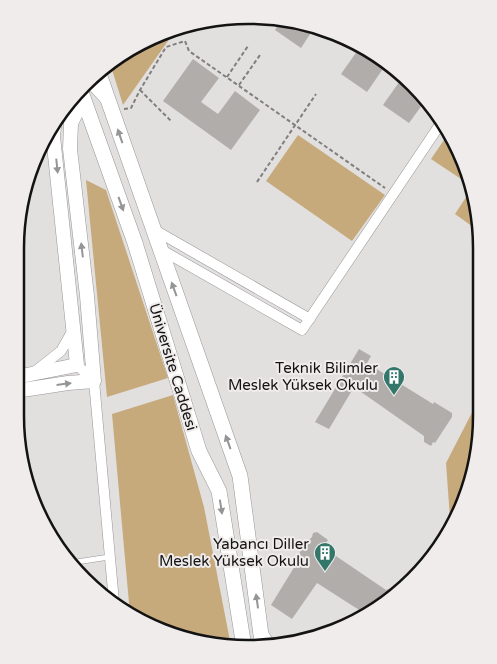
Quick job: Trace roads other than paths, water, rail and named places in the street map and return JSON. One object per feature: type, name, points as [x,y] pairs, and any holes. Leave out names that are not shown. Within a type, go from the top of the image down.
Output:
[{"type":"main road","points":[[92,88],[111,108],[240,476],[261,635],[264,640]]},
{"type":"main road","name":"Üniversite Caddesi","points":[[90,90],[199,451],[218,491],[243,640]]},
{"type":"street","points":[[84,96],[71,123],[70,149],[87,296],[113,595]]},
{"type":"street","points":[[159,248],[302,330],[357,251],[438,128]]},
{"type":"street","points":[[54,136],[77,365],[94,381]]},
{"type":"street","points":[[153,229],[310,318]]},
{"type":"street","points":[[24,375],[61,352],[73,329]]},
{"type":"street","points":[[24,376],[77,365]]},
{"type":"street","points":[[24,390],[94,381]]},
{"type":"lane","points":[[78,562],[109,557]]},
{"type":"place","name":"Teknik Bilimler Meslek Yüksek Okulu","points":[[394,396]]},
{"type":"place","name":"Yabancı Diller Meslek Yüksek Okulu","points":[[325,572]]}]
